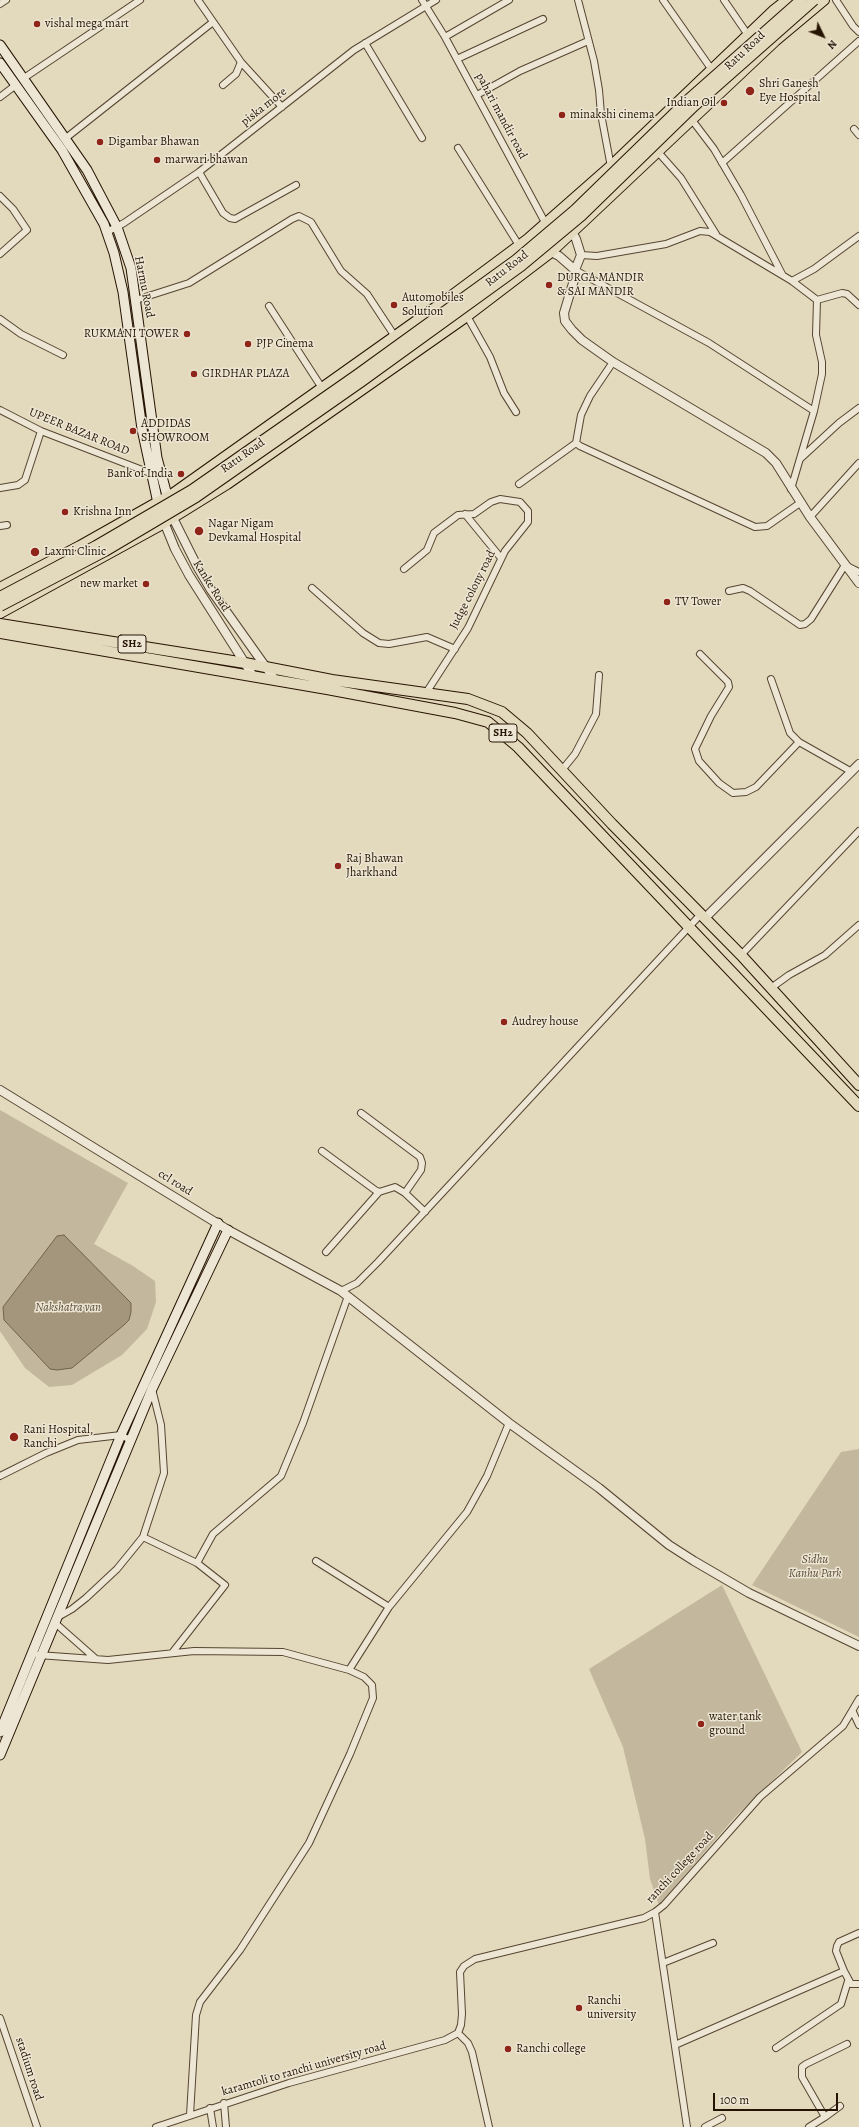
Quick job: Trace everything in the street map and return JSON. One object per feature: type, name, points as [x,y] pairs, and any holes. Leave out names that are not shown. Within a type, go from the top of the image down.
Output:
[{"type":"main road","name":"Ratu Road","points":[[0,588],[158,503],[322,388],[394,335],[446,300],[519,246],[611,166],[748,35],[787,0]]},
{"type":"main road","points":[[0,597],[96,546],[192,490],[516,260],[575,210],[688,100],[801,0]]},
{"type":"main road","points":[[0,606],[105,551],[196,497],[362,382],[522,266],[581,216],[694,106],[814,0]]},
{"type":"main road","name":"Ratu Road","points":[[0,613],[173,518],[227,484],[467,316],[551,252],[775,41],[824,0]]},
{"type":"main road","name":"Harmu Road","points":[[0,45],[87,170],[117,227],[131,268],[157,458],[173,518]]},
{"type":"main road","name":"Harmu Road","points":[[0,63],[62,150],[107,232],[114,253],[123,292],[135,384],[150,473],[158,503]]},
{"type":"main road","name":"SH2","points":[[0,624],[264,666],[332,680],[468,699],[502,712],[527,734],[741,955],[859,1085]]},
{"type":"main road","name":"SH2","points":[[0,633],[275,680],[455,713],[488,722],[518,747],[859,1106]]},
{"type":"main road","points":[[0,1755],[36,1654],[121,1435],[218,1223]]},
{"type":"main road","points":[[0,1732],[36,1654],[55,1620],[152,1389],[228,1230]]},
{"type":"street","points":[[0,4],[6,0]]},
{"type":"street","points":[[24,78],[140,0]]},
{"type":"street","points":[[198,0],[238,58],[282,107]]},
{"type":"street","name":"pahari mandir road","points":[[422,0],[445,37],[546,224],[560,243]]},
{"type":"street","name":"piska more","points":[[107,232],[117,227],[199,172],[334,64],[365,43],[436,0]]},
{"type":"street","points":[[445,37],[509,0]]},
{"type":"street","points":[[578,0],[599,90],[601,114],[611,166],[619,189]]},
{"type":"street","points":[[662,0],[712,70]]},
{"type":"street","points":[[724,0],[748,35]]},
{"type":"street","points":[[836,0],[853,26],[859,32]]},
{"type":"street","points":[[457,59],[543,19]]},
{"type":"street","points":[[66,138],[213,22]]},
{"type":"street","points":[[477,95],[520,71],[588,41]]},
{"type":"street","points":[[722,163],[859,41]]},
{"type":"street","points":[[365,43],[422,138]]},
{"type":"street","points":[[224,85],[240,67],[238,58]]},
{"type":"street","points":[[0,97],[16,85]]},
{"type":"street","points":[[692,120],[714,149],[755,220],[782,274]]},
{"type":"street","points":[[854,129],[859,135]]},
{"type":"street","points":[[458,148],[519,246],[534,264]]},
{"type":"street","points":[[658,152],[682,178],[717,236]]},
{"type":"street","points":[[199,172],[219,207],[230,218],[236,219],[296,185]]},
{"type":"street","points":[[0,196],[12,209],[27,230],[0,254]]},
{"type":"street","points":[[136,300],[189,283],[299,216],[306,217],[311,222],[342,271],[368,294],[394,335]]},
{"type":"street","points":[[581,255],[597,256],[666,244],[700,231],[710,232],[782,274],[817,300]]},
{"type":"street","points":[[572,232],[581,255],[574,270],[574,280],[564,313],[565,321],[582,340],[613,362],[766,453],[776,463],[791,489],[859,583]]},
{"type":"street","points":[[792,281],[814,269],[859,236]]},
{"type":"street","points":[[551,252],[559,256],[574,270],[652,310],[709,343],[814,411]]},
{"type":"street","points":[[817,300],[842,293],[847,294],[859,305]]},
{"type":"street","points":[[791,489],[798,460],[814,411],[822,374],[822,362],[816,335],[817,300]]},
{"type":"street","points":[[269,306],[322,388]]},
{"type":"street","points":[[467,316],[490,357],[504,393],[516,412]]},
{"type":"street","points":[[0,318],[21,334],[63,355]]},
{"type":"street","points":[[519,484],[576,443],[581,416],[590,396],[613,362]]},
{"type":"street","points":[[798,460],[839,423],[859,408]]},
{"type":"street","name":"UPEER BAZAR ROAD","points":[[0,410],[41,431],[150,473]]},
{"type":"street","points":[[0,488],[18,485],[25,480],[41,431]]},
{"type":"street","points":[[576,443],[589,451],[627,466],[755,527],[767,526],[800,502]]},
{"type":"street","points":[[810,516],[859,463]]},
{"type":"street","name":"Judge colony road","points":[[404,569],[427,550],[434,533],[452,518],[458,515],[474,514],[496,499],[515,500],[524,505],[529,517],[528,522],[501,558],[476,612],[455,649],[426,693]]},
{"type":"street","name":"Kanke Road","points":[[158,503],[164,523],[175,549],[189,575],[253,676]]},
{"type":"street","points":[[465,514],[501,558]]},
{"type":"street","name":"Kanke Road","points":[[173,518],[196,566],[211,590],[275,680]]},
{"type":"street","points":[[0,526],[7,525]]},
{"type":"street","points":[[845,565],[859,572]]},
{"type":"street","points":[[729,591],[743,588],[750,591],[800,625],[805,624],[810,619],[845,565]]},
{"type":"street","points":[[312,588],[363,633],[379,643],[390,644],[427,637],[455,649]]},
{"type":"street","points":[[700,654],[728,682],[730,687],[711,716],[695,749],[699,761],[719,783],[733,793],[746,792],[756,787],[776,768],[799,742]]},
{"type":"street","points":[[562,770],[575,754],[596,714],[599,675]]},
{"type":"street","points":[[770,678],[787,729],[799,742],[852,772]]},
{"type":"street","points":[[341,1291],[357,1283],[426,1212],[690,928],[859,764]]},
{"type":"street","points":[[741,955],[859,831]]},
{"type":"street","points":[[771,988],[789,975],[825,955],[859,925]]},
{"type":"street","name":"ccl road","points":[[0,1090],[228,1230],[341,1291],[509,1423],[599,1488],[670,1545],[694,1561],[749,1593],[859,1646]]},
{"type":"street","points":[[361,1113],[420,1157],[422,1163],[421,1170],[405,1193]]},
{"type":"street","points":[[322,1151],[380,1192]]},
{"type":"street","points":[[326,1252],[380,1192],[395,1187],[405,1193],[426,1212]]},
{"type":"street","points":[[197,1563],[213,1534],[281,1476],[303,1423],[348,1296]]},
{"type":"street","points":[[96,1659],[55,1620],[86,1598],[117,1569],[143,1537],[164,1473],[161,1424],[152,1389]]},
{"type":"street","points":[[349,1670],[389,1607],[467,1512],[487,1476],[509,1423]]},
{"type":"street","points":[[0,1476],[46,1453],[78,1440],[121,1435],[130,1440]]},
{"type":"street","points":[[143,1537],[197,1563],[225,1585],[172,1653]]},
{"type":"street","points":[[316,1561],[389,1607]]},
{"type":"street","points":[[36,1654],[108,1660],[194,1651],[283,1652],[349,1670],[364,1677],[372,1685],[372,1698],[350,1754],[309,1843],[240,1950],[200,2002],[196,2015],[190,2115]]},
{"type":"street","name":"ranchi college road","points":[[458,2033],[461,2025],[462,2014],[460,1972],[470,1961],[644,1918],[655,1912],[664,1905],[756,1802],[843,1726],[853,1712],[859,1699]]},
{"type":"street","points":[[853,1712],[859,1725]]},
{"type":"street","points":[[655,1912],[687,2127]]},
{"type":"street","points":[[859,1933],[839,1942],[836,1951],[848,1981],[854,1985],[859,1984]]},
{"type":"street","points":[[663,1963],[713,1942]]},
{"type":"street","points":[[675,2045],[844,1971]]},
{"type":"street","points":[[776,2048],[841,2004],[848,1981]]},
{"type":"street","name":"stadium road","points":[[0,2018],[37,2127]]},
{"type":"street","points":[[458,2033],[468,2043],[472,2052],[489,2127]]},
{"type":"street","name":"karamtoli to ranchi university road","points":[[156,2127],[224,2103],[445,2040],[458,2033]]},
{"type":"street","points":[[825,2117],[802,2077],[802,2068],[806,2064],[847,2044]]},
{"type":"street","points":[[224,2103],[226,2127]]},
{"type":"street","points":[[809,2127],[840,2106]]},
{"type":"street","points":[[210,2108],[213,2127]]},
{"type":"street","points":[[705,2127],[722,2118]]},
{"type":"green space","name":"Nakshatra van","points":[[0,1110],[128,1183],[94,1244],[133,1266],[155,1281],[156,1302],[147,1329],[122,1355],[72,1385],[49,1387],[25,1368],[0,1331]]},
{"type":"green space","name":"Sidhu Kanhu Park","points":[[859,1449],[859,1637],[752,1585],[841,1452]]},
{"type":"green space","name":"water tank ground","points":[[722,1585],[802,1752],[735,1817],[659,1905],[650,1879],[645,1839],[623,1747],[589,1669]]},
{"type":"shaded area","points":[[64,1235],[131,1303],[131,1312],[129,1320],[124,1325],[72,1368],[57,1370],[50,1369],[4,1320],[3,1307],[57,1236]]},
{"type":"place","name":"vishal mega mart","points":[[37,24]]},
{"type":"place","name":"Shri Ganesh Eye Hospital","points":[[750,91]]},
{"type":"place","name":"Indian Oil","points":[[724,103]]},
{"type":"place","name":"minakshi cinema","points":[[562,115]]},
{"type":"place","name":"Digambar Bhawan","points":[[100,142]]},
{"type":"place","name":"marwari bhawan","points":[[157,160]]},
{"type":"place","name":"DURGA MANDIR & SAI MANDIR","points":[[549,285]]},
{"type":"place","name":"Automobiles Solution","points":[[394,305]]},
{"type":"place","name":"RUKMANI TOWER","points":[[187,334]]},
{"type":"place","name":"PJP Cinema","points":[[248,344]]},
{"type":"place","name":"GIRDHAR PLAZA","points":[[194,374]]},
{"type":"place","name":"ADDIDAS SHOWROOM","points":[[133,431]]},
{"type":"place","name":"Bank of India","points":[[181,474]]},
{"type":"place","name":"Krishna Inn","points":[[65,512]]},
{"type":"place","name":"Nagar Nigam Devkamal Hospital","points":[[199,531]]},
{"type":"place","name":"Laxmi Clinic","points":[[35,552]]},
{"type":"place","name":"new market","points":[[146,584]]},
{"type":"place","name":"TV Tower","points":[[667,602]]},
{"type":"place","name":"Raj Bhawan Jharkhand","points":[[338,866]]},
{"type":"place","name":"Audrey house","points":[[504,1022]]},
{"type":"place","name":"Rani Hospital, Ranchi","points":[[14,1437]]},
{"type":"place","name":"water tank ground","points":[[701,1724]]},
{"type":"place","name":"Ranchi university","points":[[579,2008]]},
{"type":"place","name":"Ranchi college","points":[[508,2049]]}]
